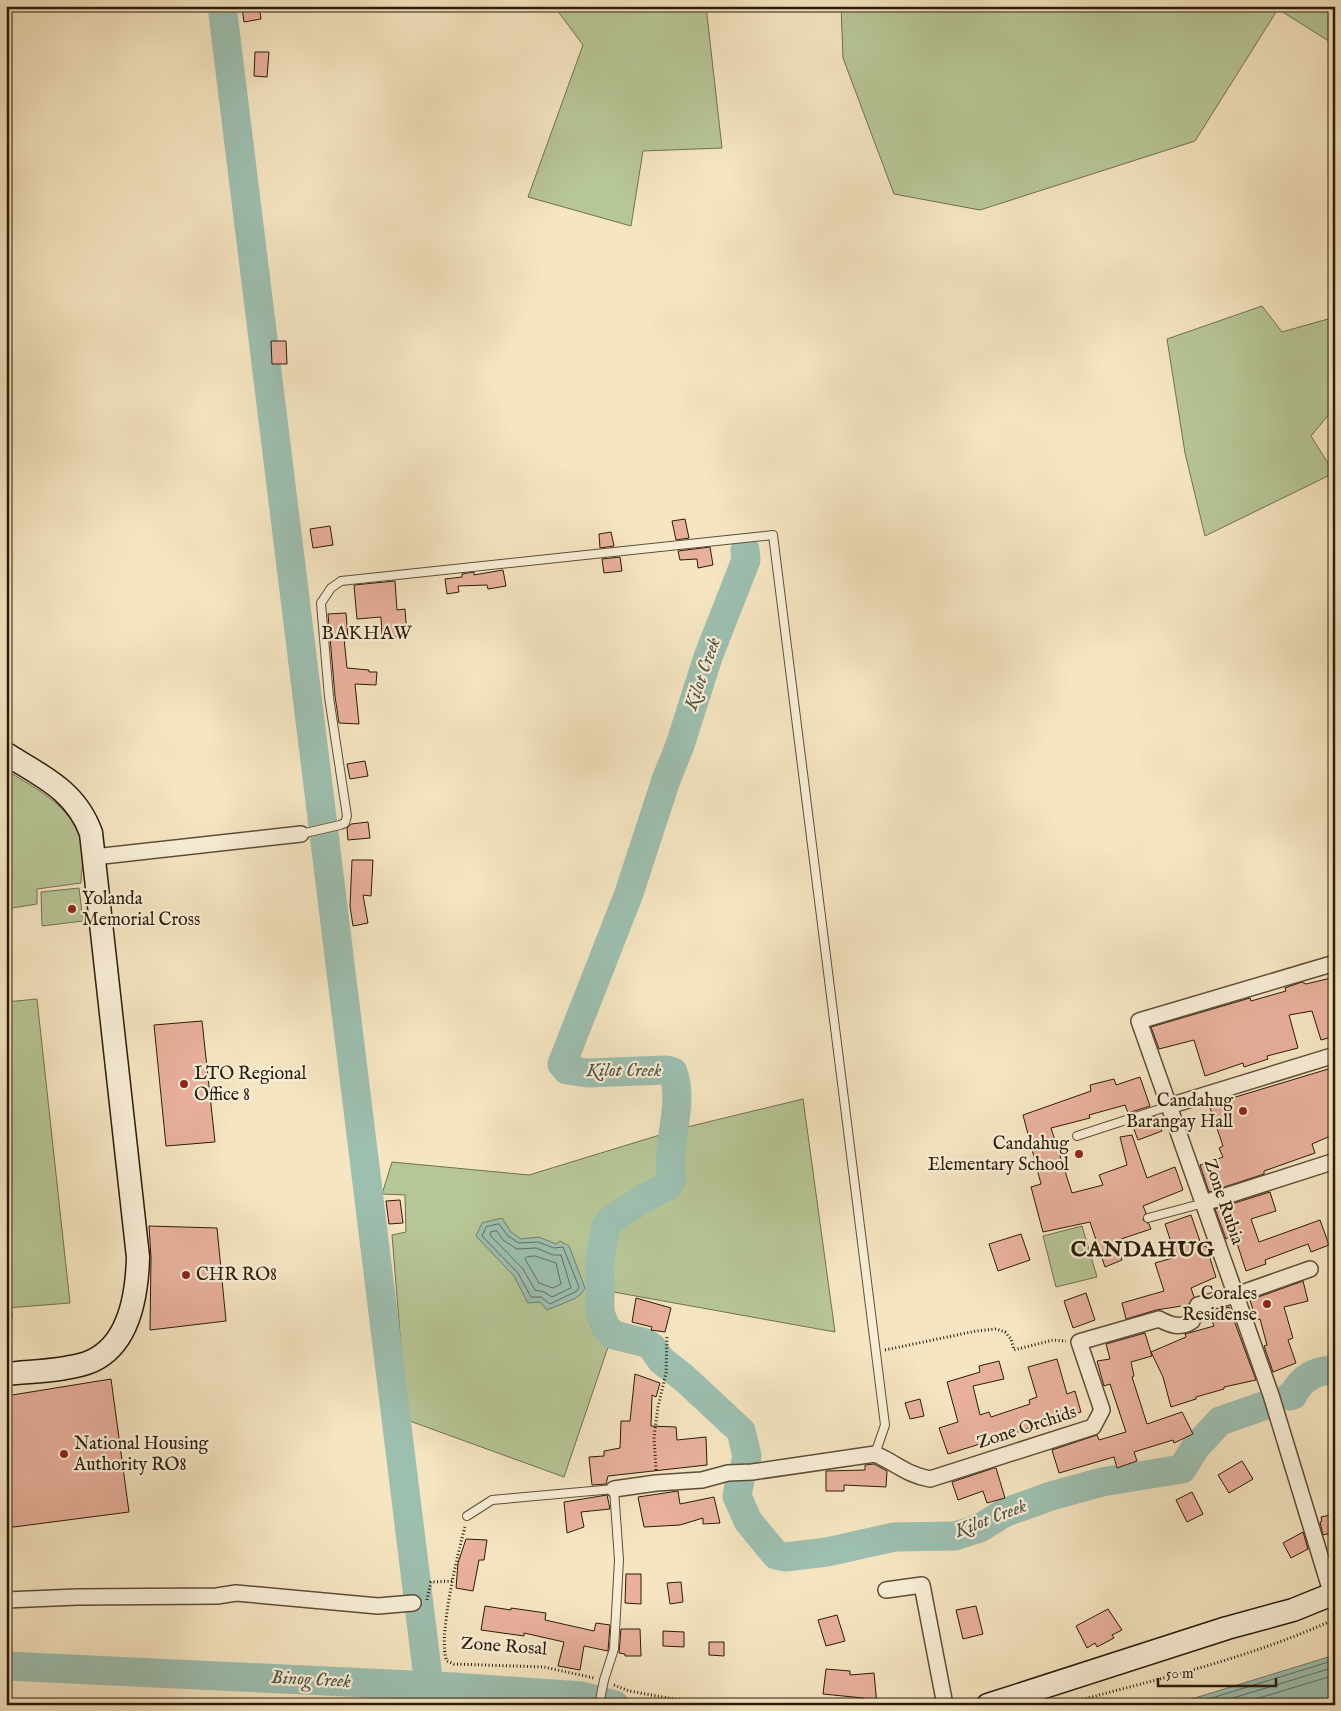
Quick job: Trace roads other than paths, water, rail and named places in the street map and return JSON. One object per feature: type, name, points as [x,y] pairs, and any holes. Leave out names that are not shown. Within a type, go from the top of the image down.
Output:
[{"type":"street","points":[[6,754],[53,783],[79,808],[91,833],[138,1258],[138,1283],[128,1322],[119,1336],[99,1357],[86,1363],[6,1374]]},
{"type":"street","points":[[94,857],[301,834]]},
{"type":"street","name":"Zone Rubia","points":[[1334,1594],[1271,1395],[1139,1021],[1335,963]]},
{"type":"street","points":[[1169,1106],[1335,1055]]},
{"type":"street","points":[[1204,1203],[1335,1161]]},
{"type":"street","points":[[1236,1295],[1310,1269]]},
{"type":"street","name":"Zone Orchids","points":[[875,1454],[893,1462],[914,1476],[930,1479],[1093,1427],[1102,1410],[1079,1342],[1158,1319],[1168,1324],[1182,1326],[1192,1321],[1198,1305],[1236,1295]]},
{"type":"street","points":[[614,1488],[702,1480],[728,1473],[752,1472],[875,1454]]},
{"type":"street","points":[[886,1590],[922,1585],[945,1705]]},
{"type":"street","points":[[6,1600],[77,1597],[217,1596],[236,1593],[378,1606],[413,1602]]},
{"type":"street","points":[[988,1705],[1228,1628],[1294,1610],[1334,1594]]},
{"type":"lane","points":[[301,834],[340,826],[345,822],[347,816],[328,697],[321,603],[331,588],[341,581],[773,535],[885,1425],[875,1454]]},
{"type":"lane","points":[[1076,1136],[1169,1106]]},
{"type":"lane","points":[[1148,1218],[1204,1203]]},
{"type":"lane","points":[[467,1516],[492,1500],[614,1488],[619,1560],[614,1649],[604,1680],[600,1705]]},
{"type":"water","points":[[502,1218],[511,1232],[521,1239],[539,1237],[556,1244],[560,1241],[569,1246],[585,1288],[580,1295],[547,1310],[540,1302],[528,1303],[514,1276],[476,1236],[482,1223]]},
{"type":"water","points":[[1335,1655],[1335,1705],[1172,1705]]},
{"type":"waterway","points":[[222,6],[429,1686]]},
{"type":"waterway","name":"Kilot Creek","points":[[745,550],[746,560],[708,657],[628,896],[562,1064],[567,1070],[588,1073],[666,1070],[673,1072],[677,1098],[671,1152],[672,1178],[669,1185],[643,1199],[611,1220],[606,1226],[600,1260],[600,1313],[606,1328],[614,1335],[646,1343],[652,1347],[661,1360],[684,1378],[741,1431],[747,1456],[745,1465]]},
{"type":"waterway","points":[[1290,1396],[1293,1395],[1300,1384],[1315,1373],[1335,1370]]},
{"type":"waterway","name":"Kilot Creek","points":[[740,1480],[737,1496],[748,1521],[776,1555],[786,1557],[827,1552],[894,1537],[955,1536],[980,1528],[1004,1513],[1051,1496],[1102,1482],[1182,1469],[1195,1448],[1220,1421],[1266,1405]]},
{"type":"waterway","name":"Binog Creek","points":[[6,1666],[454,1687],[582,1696],[615,1705]]},
{"type":"place","name":"Yolanda Memorial Cross","points":[[72,909]]},
{"type":"place","name":"LTO Regional Office 8","points":[[184,1084]]},
{"type":"place","name":"Candahug Barangay Hall","points":[[1243,1111]]},
{"type":"place","name":"Candahug Elementary School","points":[[1079,1154]]},
{"type":"place","name":"CHR RO8","points":[[186,1275]]},
{"type":"place","name":"Corales Residense","points":[[1267,1304]]},
{"type":"place","name":"National Housing Authority RO8","points":[[64,1454]]},
{"type":"district","name":"BAKHAW","points":[[367,634]]},
{"type":"district","name":"CANDAHUG","points":[[1143,1250]]}]
